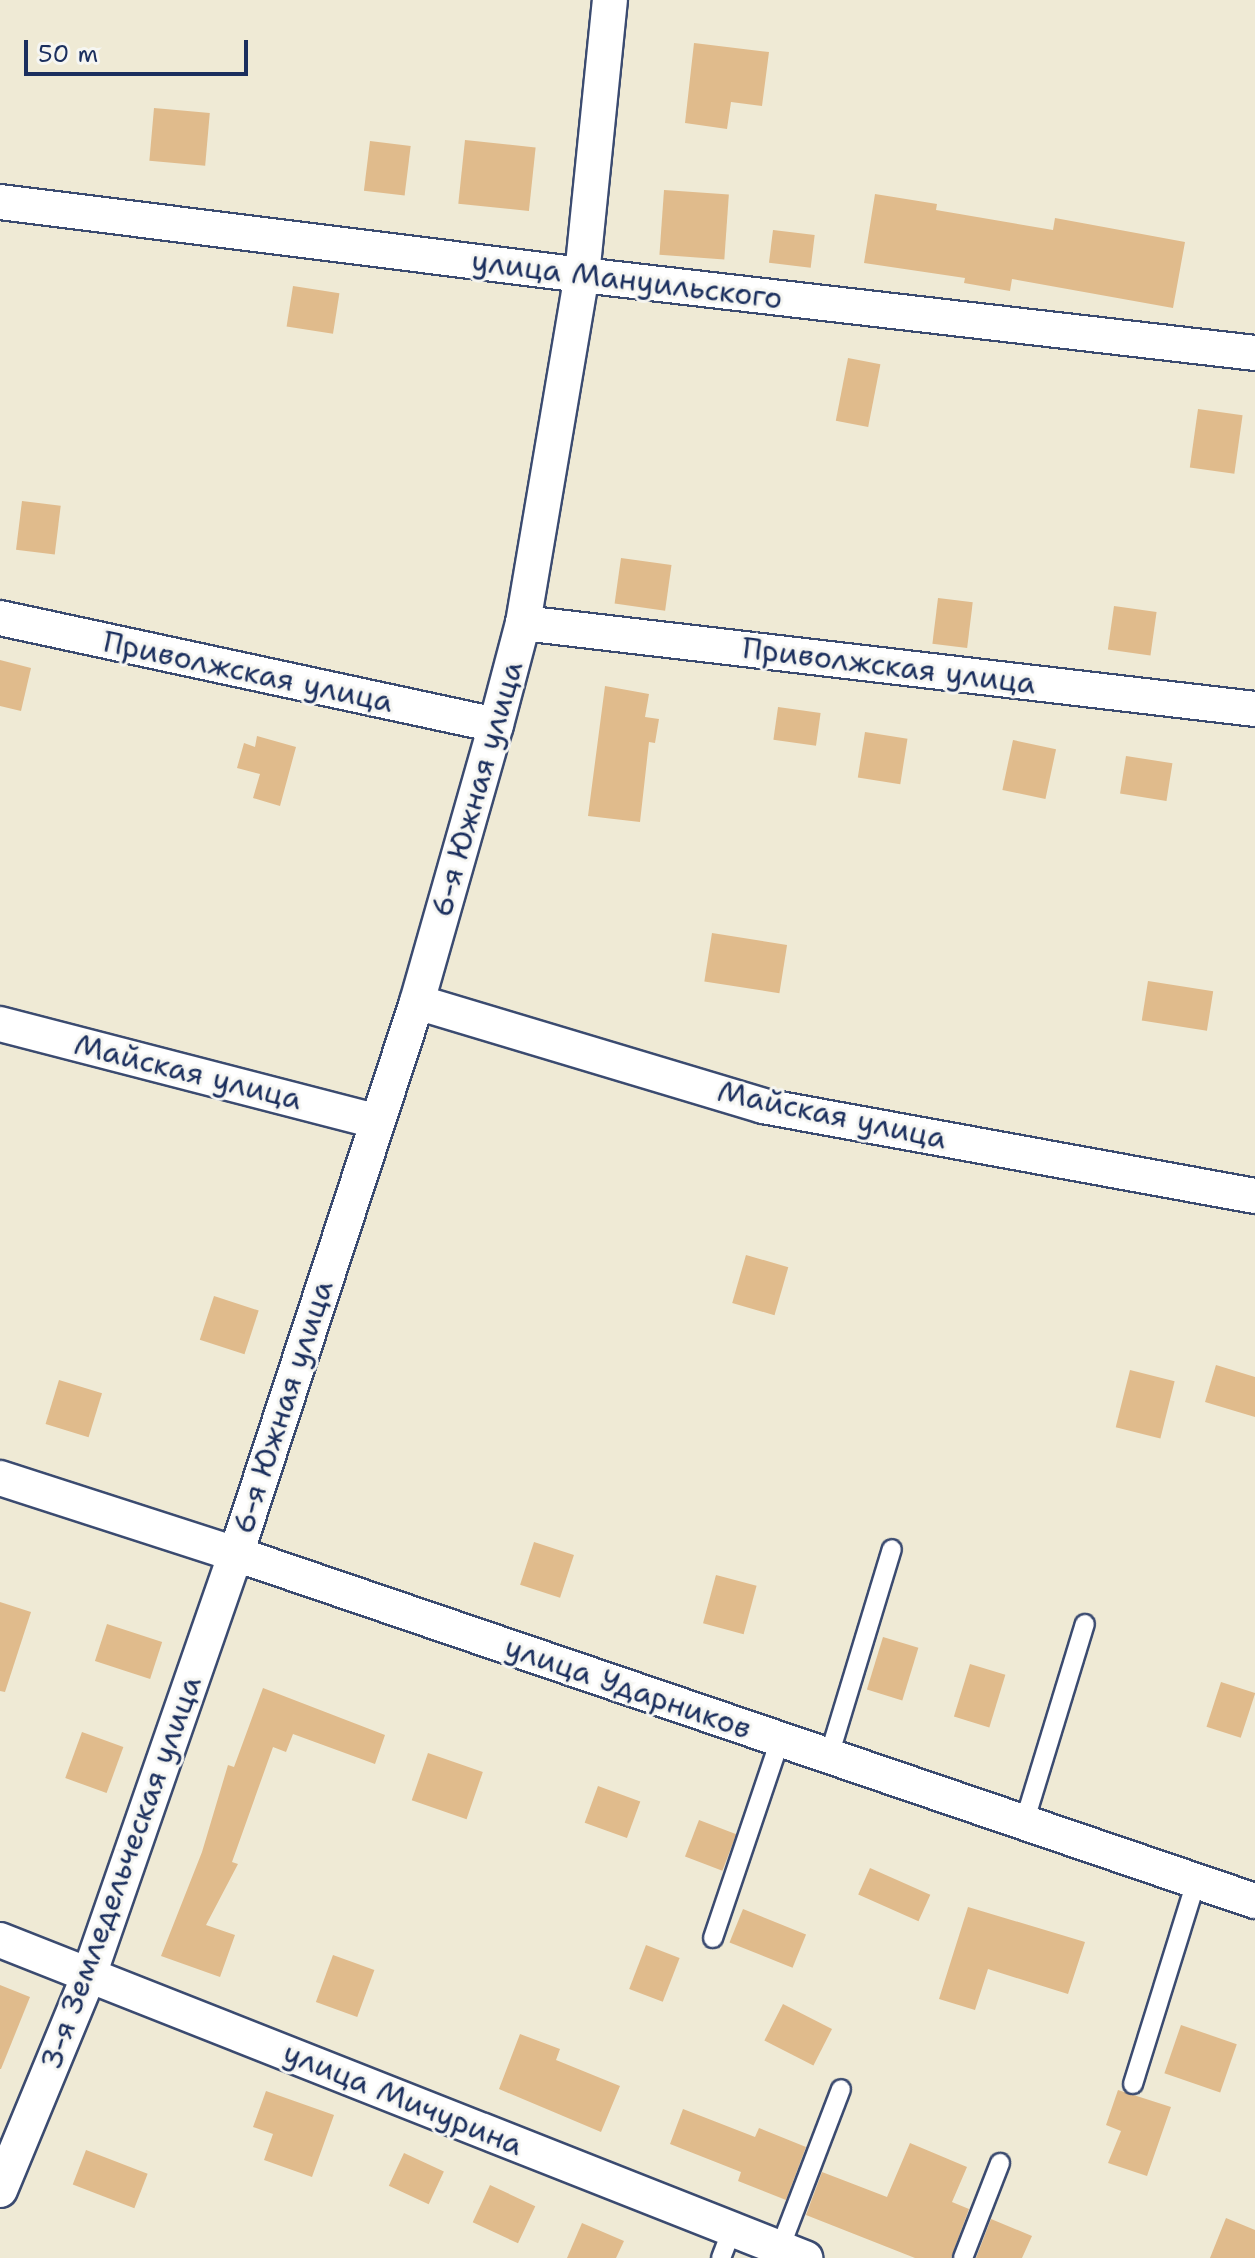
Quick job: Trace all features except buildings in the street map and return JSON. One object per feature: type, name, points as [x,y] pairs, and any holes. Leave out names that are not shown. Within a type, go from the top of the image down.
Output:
[{"type":"street","name":"6-я Южная улица","points":[[236,1554],[417,1002],[523,623],[582,275],[610,0]]},
{"type":"street","name":"улица Мануильского","points":[[0,202],[582,275],[1255,353]]},
{"type":"street","name":"Приволжская улица","points":[[0,618],[496,725]]},
{"type":"street","name":"Приволжская улица","points":[[523,623],[1255,709]]},
{"type":"street","name":"Майская улица","points":[[417,1002],[763,1106],[1255,1196]]},
{"type":"street","name":"Майская улица","points":[[0,1024],[376,1121]]},
{"type":"street","name":"улица Ударников","points":[[0,1478],[236,1554],[1255,1901]]},
{"type":"street","name":"3-я Земледельческая улица","points":[[0,2190],[89,1975],[236,1554]]},
{"type":"street","name":"улица Мичурина","points":[[0,1940],[726,2244],[792,2253]]},
{"type":"lane","points":[[829,1756],[892,1549]]},
{"type":"lane","points":[[1024,1823],[1085,1624]]},
{"type":"lane","points":[[713,1938],[780,1740]]},
{"type":"lane","points":[[1133,2084],[1196,1882]]},
{"type":"lane","points":[[792,2253],[841,2089]]},
{"type":"lane","points":[[963,2258],[1000,2163]]}]
